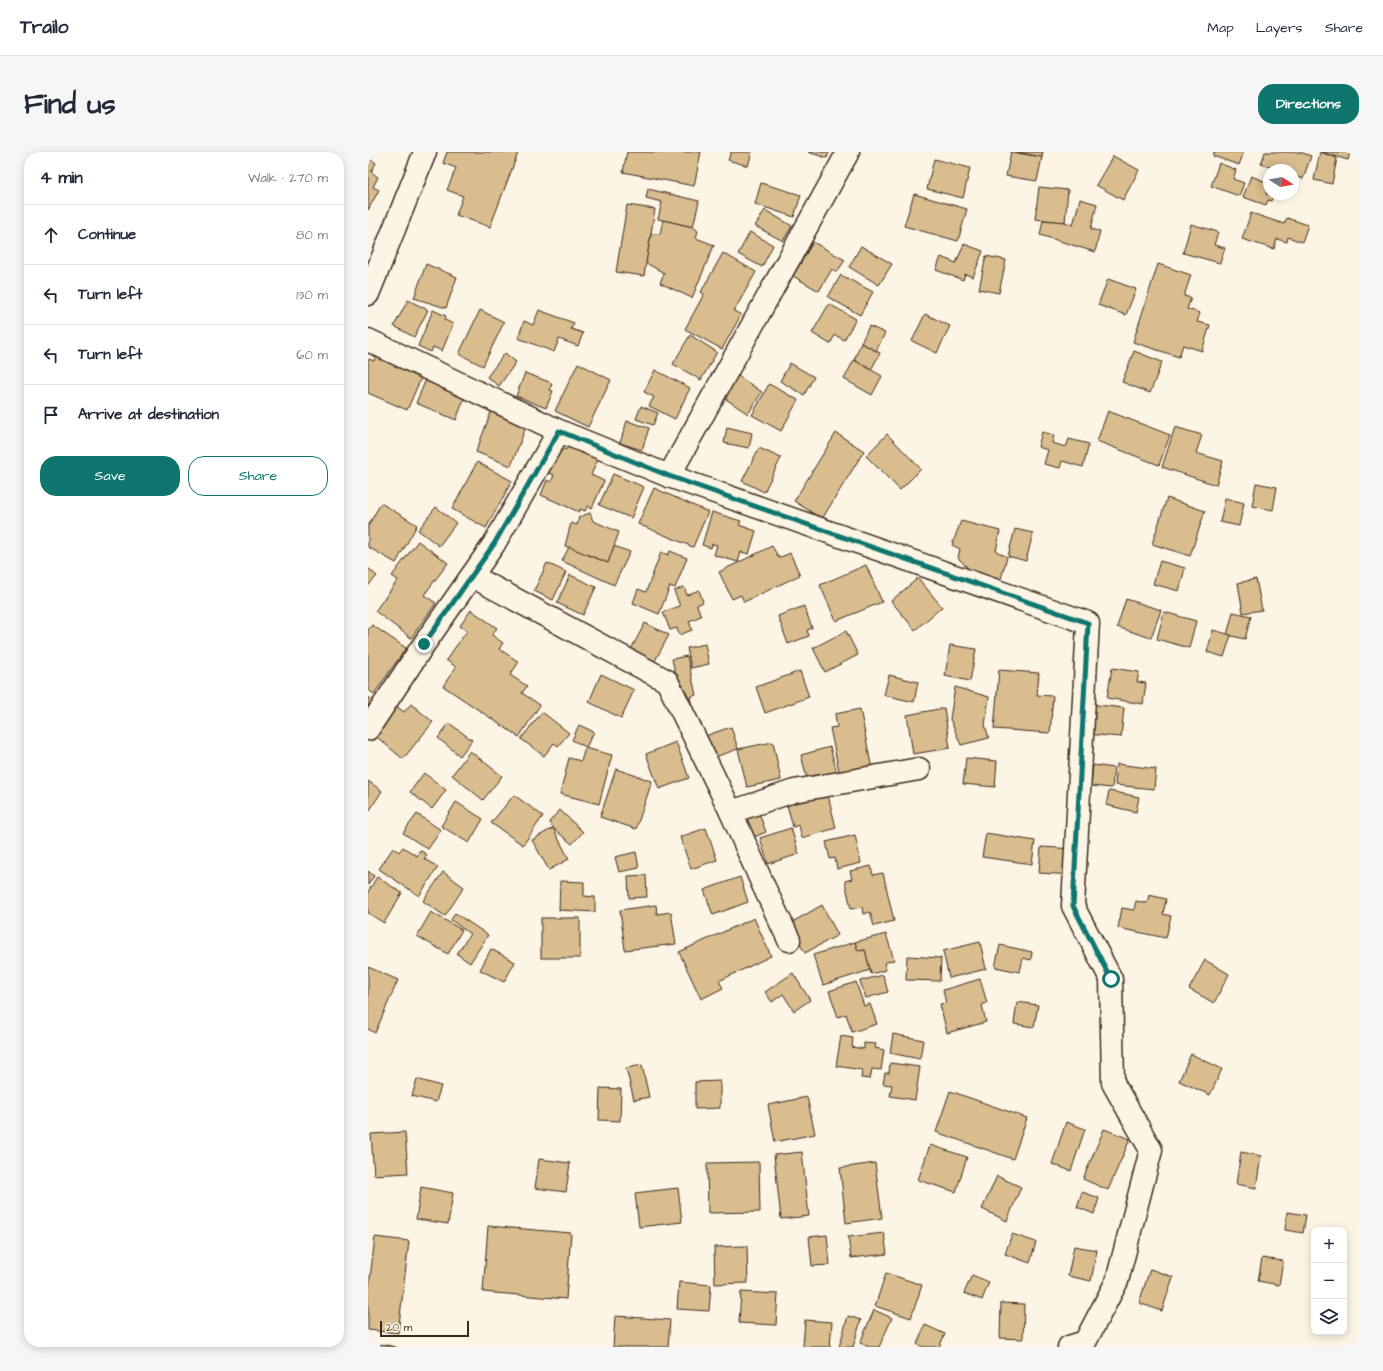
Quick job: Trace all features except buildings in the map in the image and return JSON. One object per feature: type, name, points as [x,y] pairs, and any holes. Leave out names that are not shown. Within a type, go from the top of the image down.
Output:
[{"type":"street","points":[[368,294],[376,250],[425,152]]},
{"type":"street","points":[[669,476],[848,152]]},
{"type":"street","points":[[368,340],[559,431],[669,476],[1088,623],[1073,906],[1111,979],[1113,1083],[1151,1150],[1116,1281],[1085,1342],[1068,1347]]},
{"type":"street","points":[[368,729],[424,644],[494,544],[559,431]]},
{"type":"street","points":[[472,576],[667,681],[731,812],[789,940]]},
{"type":"street","points":[[731,812],[794,791],[919,769]]},
{"type":"route","points":[[424,644],[494,544],[559,431],[669,476],[1088,623],[1073,906],[1111,979]]}]
